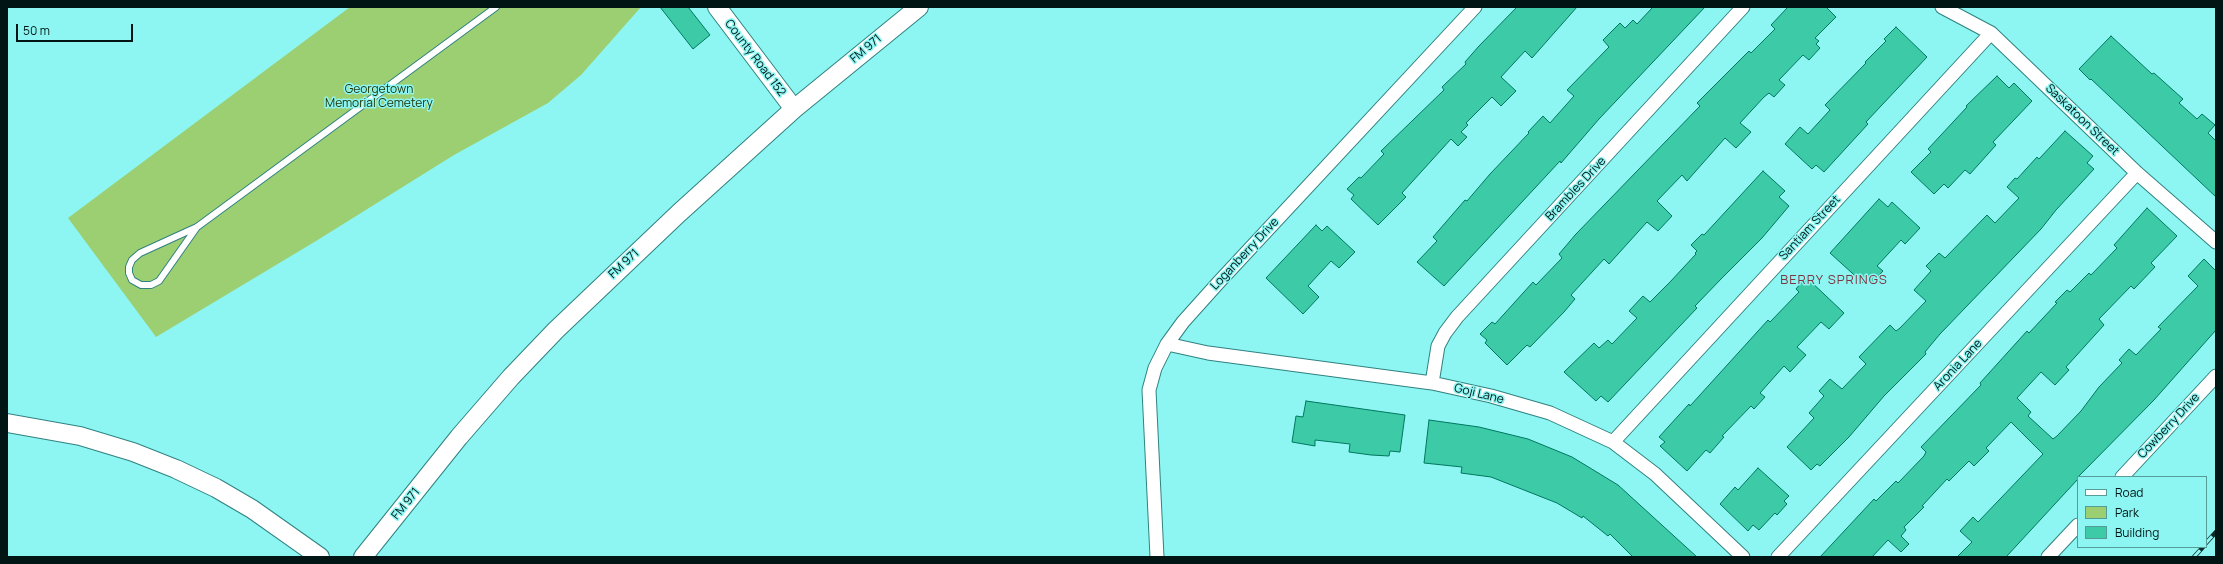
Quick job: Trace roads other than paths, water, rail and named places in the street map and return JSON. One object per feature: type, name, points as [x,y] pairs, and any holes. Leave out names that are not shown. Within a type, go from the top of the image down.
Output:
[{"type":"main road","name":"County Road 152","points":[[717,7],[794,109]]},
{"type":"main road","name":"FM 971","points":[[363,557],[459,437],[511,377],[551,336],[673,218],[794,109],[919,7]]},
{"type":"main road","points":[[7,423],[80,436],[133,452],[176,469],[252,509],[320,557]]},
{"type":"street","name":"Loganberry Drive","points":[[1158,557],[1149,390],[1155,368],[1167,344],[1218,283],[1474,7]]},
{"type":"street","name":"Brambles Drive","points":[[1432,383],[1438,346],[1445,333],[1457,317],[1743,7]]},
{"type":"street","name":"Saskatoon Street","points":[[1942,7],[1991,33],[2137,173],[2216,242]]},
{"type":"street","name":"Santiam Street","points":[[1614,442],[1991,33]]},
{"type":"street","name":"Aronia Lane","points":[[1778,557],[2137,173]]},
{"type":"street","name":"Goji Lane","points":[[1167,344],[1208,353],[1432,383],[1491,396],[1550,413],[1614,442],[1656,474],[1743,557]]},
{"type":"street","name":"Cowberry Drive","points":[[2123,476],[2216,376]]},
{"type":"street","points":[[2048,557],[2077,526]]},
{"type":"lane","points":[[197,227],[159,281],[151,285],[141,286],[132,280],[129,273],[129,267],[132,260],[140,252],[197,227],[496,7]]},
{"type":"railway","points":[[2207,542],[2216,532]]},
{"type":"railway","points":[[2194,557],[2202,548]]},
{"type":"district","name":"BERRY SPRINGS","points":[[1834,280]]},
{"type":"park label","name":"Georgetown Memorial Cemetery","points":[[379,97]]}]
